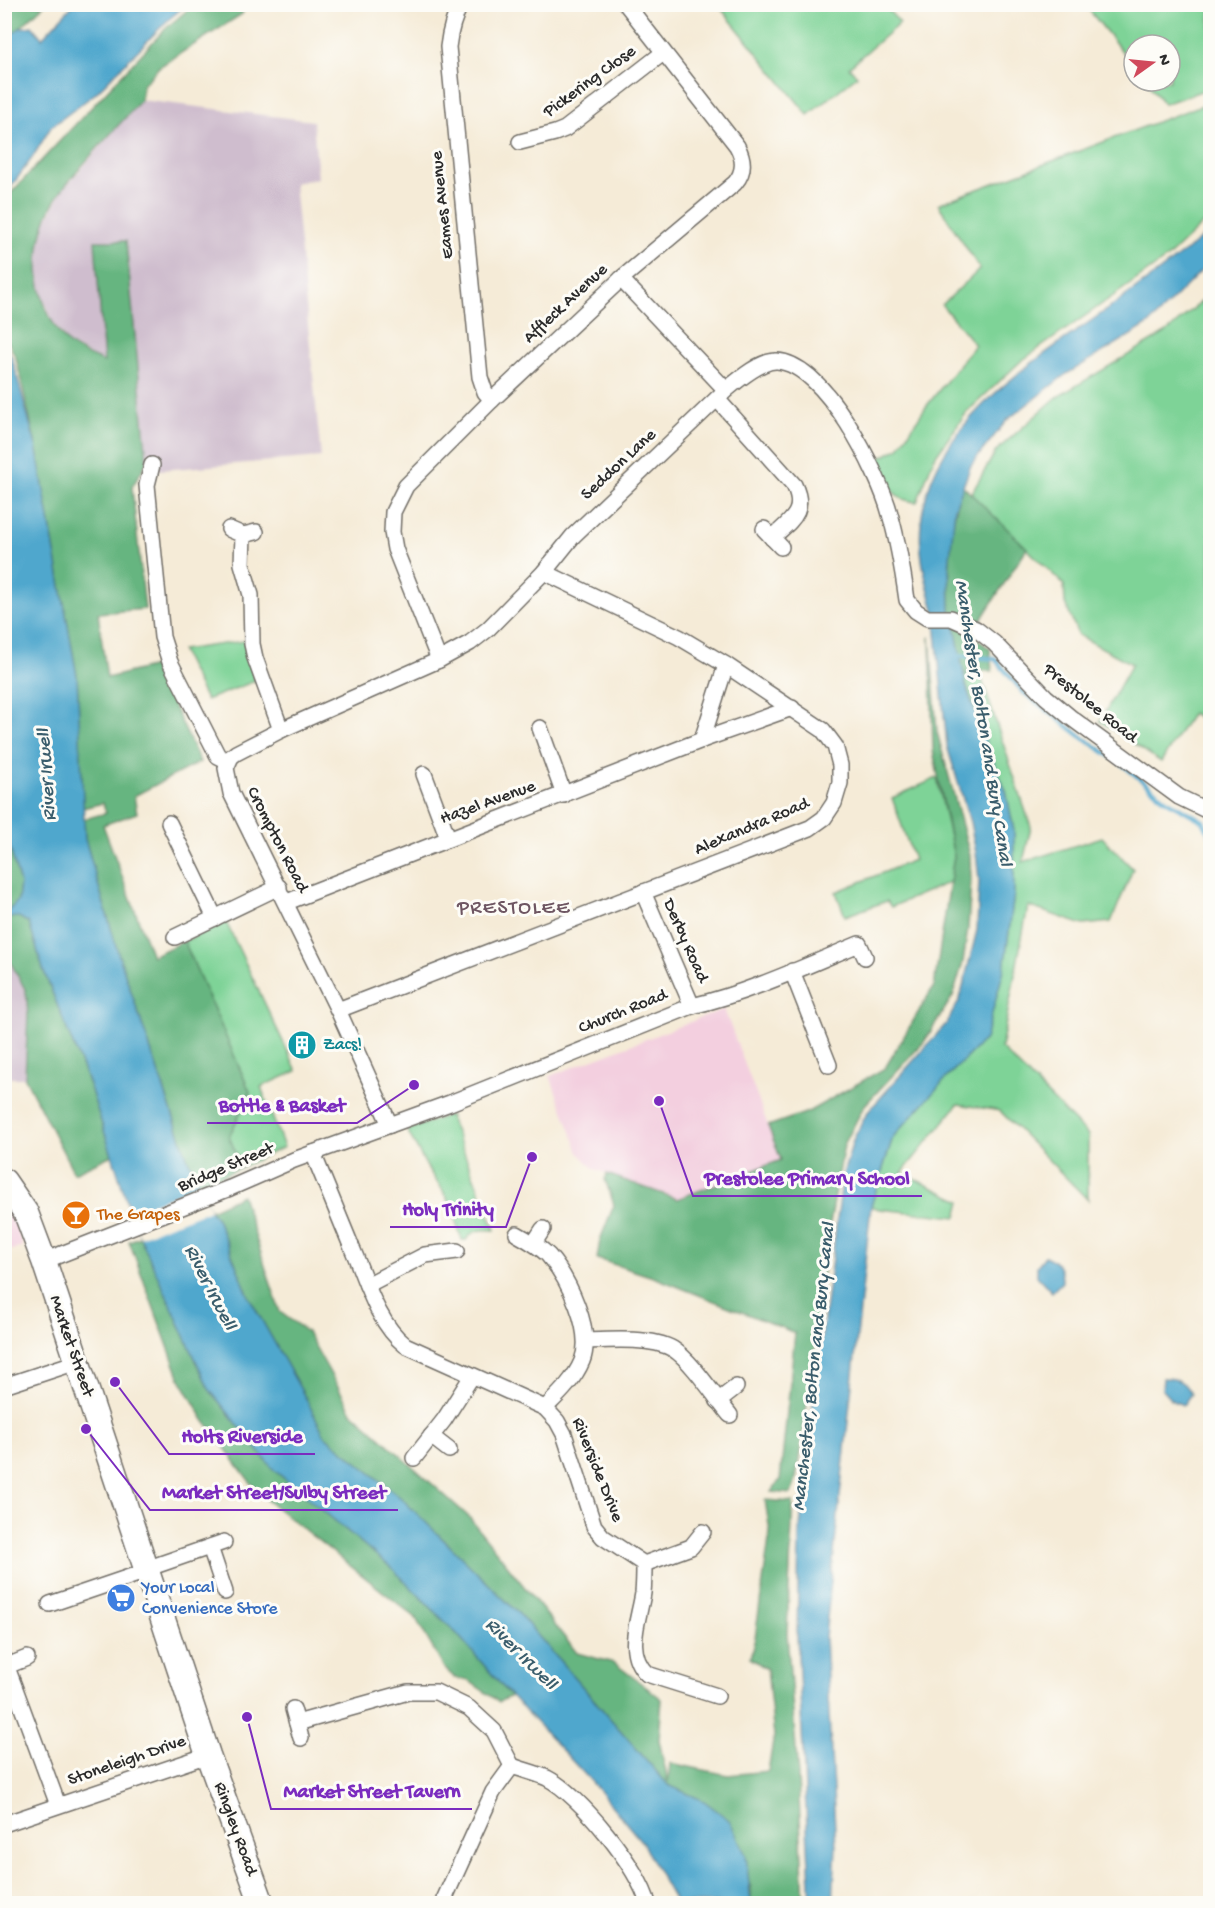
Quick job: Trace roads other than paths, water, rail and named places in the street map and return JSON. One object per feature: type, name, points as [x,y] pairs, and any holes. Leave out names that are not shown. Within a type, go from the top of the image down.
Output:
[{"type":"main road","name":"Market Street","points":[[4,1181],[26,1213],[44,1261],[208,1755]]},
{"type":"main road","name":"Ringley Road","points":[[208,1755],[262,1904]]},
{"type":"street","name":"Eames Avenue","points":[[461,4],[454,16],[448,47],[480,377],[485,392],[492,400]]},
{"type":"street","name":"Affleck Avenue","points":[[439,660],[395,549],[392,532],[393,512],[405,486],[492,400],[621,279],[740,177],[743,166],[737,146],[626,4]]},
{"type":"street","name":"Pickering Close","points":[[520,142],[535,131],[565,129],[663,53]]},
{"type":"street","points":[[621,279],[795,484],[800,502],[795,516],[772,538]]},
{"type":"street","name":"Seddon Lane","points":[[228,761],[236,753],[281,730],[439,660],[470,643],[488,629],[544,572],[573,536],[721,395],[742,376],[770,361],[779,361],[798,368],[838,407],[873,471],[890,514],[908,600],[916,611],[927,618],[951,618]]},
{"type":"street","points":[[152,465],[147,485],[162,637],[170,662],[218,756],[228,761]]},
{"type":"street","points":[[243,532],[242,564],[252,595],[252,644],[281,730]]},
{"type":"street","name":"Alexandra Road","points":[[338,1010],[810,828],[824,818],[834,803],[840,783],[840,765],[835,746],[823,730],[726,665],[679,637],[544,572]]},
{"type":"street","name":"Prestolee Road","points":[[951,618],[976,629],[994,643],[1046,697],[1070,717],[1179,797],[1210,812]]},
{"type":"street","points":[[702,740],[726,665]]},
{"type":"street","name":"Hazel Avenue","points":[[286,902],[702,740],[792,708]]},
{"type":"street","points":[[540,728],[564,795]]},
{"type":"street","name":"Crompton Road","points":[[228,761],[226,775],[231,793],[338,1010],[390,1125]]},
{"type":"street","points":[[424,774],[448,838]]},
{"type":"street","points":[[169,823],[215,918]]},
{"type":"street","points":[[175,937],[279,887]]},
{"type":"street","name":"Derby Road","points":[[643,892],[692,1006]]},
{"type":"street","name":"Church Road","points":[[390,1125],[692,1006],[792,971],[859,944],[865,957]]},
{"type":"street","points":[[792,971],[826,1038],[829,1065]]},
{"type":"street","name":"Bridge Street","points":[[44,1261],[230,1188],[312,1153],[390,1125]]},
{"type":"street","name":"Riverside Drive","points":[[312,1153],[387,1327],[405,1345],[545,1408],[557,1421],[564,1434],[594,1526],[603,1537],[645,1564]]},
{"type":"street","points":[[534,1243],[543,1229]]},
{"type":"street","points":[[517,1234],[534,1243],[547,1254],[559,1271],[580,1314],[586,1341],[640,1342],[660,1344],[672,1349],[684,1358],[730,1416]]},
{"type":"street","points":[[368,1285],[425,1255],[439,1261],[456,1251]]},
{"type":"street","name":"Riverside Drive","points":[[545,1408],[572,1379],[582,1360],[586,1341]]},
{"type":"street","points":[[4,1386],[77,1362]]},
{"type":"street","points":[[414,1458],[444,1420],[472,1376]]},
{"type":"street","points":[[718,1401],[736,1387]]},
{"type":"street","points":[[431,1436],[449,1449]]},
{"type":"street","points":[[703,1532],[691,1546],[645,1564],[634,1640],[640,1667],[647,1674],[717,1696]]},
{"type":"street","points":[[50,1604],[217,1544],[225,1592]]},
{"type":"street","name":"Stoneleigh Drive","points":[[27,1658],[6,1662],[58,1805]]},
{"type":"street","points":[[297,1723],[408,1692],[436,1692],[469,1708],[494,1731],[512,1766],[547,1779],[572,1795],[602,1828],[627,1863],[648,1904]]},
{"type":"street","name":"Stoneleigh Drive","points":[[4,1824],[208,1755]]},
{"type":"street","points":[[442,1904],[493,1792],[512,1766]]},
{"type":"water","points":[[73,5],[186,5],[168,20],[96,93],[51,127],[5,195],[5,39],[20,28],[32,26],[42,38]]},
{"type":"water","points":[[1210,231],[1210,262],[1149,324],[1065,375],[1007,420],[971,465],[955,508],[949,568],[950,612],[935,613],[922,559],[921,519],[934,473],[950,444],[970,418],[1020,372],[1143,283]]},
{"type":"water","name":"River Irwell","points":[[4,345],[12,358],[36,446],[77,676],[85,839],[119,956],[187,1157],[210,1210],[217,1219],[250,1299],[325,1436],[401,1498],[519,1614],[668,1785],[704,1801],[729,1820],[746,1855],[751,1903],[676,1903],[641,1841],[591,1781],[457,1634],[394,1570],[273,1469],[209,1389],[140,1237],[90,1087],[43,969],[29,923],[19,917],[5,918],[5,914],[18,901],[20,884],[4,826]]},
{"type":"water","points":[[935,622],[955,626],[966,686],[988,749],[1006,791],[1014,831],[1014,894],[1004,969],[985,1039],[893,1137],[871,1206],[825,1637],[836,1847],[833,1903],[811,1904],[797,1636],[799,1538],[809,1434],[843,1174],[854,1138],[867,1113],[946,1024],[960,999],[977,930],[979,880],[976,853],[970,822],[947,746]]},
{"type":"water","points":[[1045,1256],[1056,1263],[1061,1273],[1062,1282],[1052,1292],[1037,1276],[1037,1266]]},
{"type":"water","points":[[1163,1378],[1180,1381],[1186,1386],[1191,1394],[1183,1405],[1171,1400],[1162,1390]]},
{"type":"waterway","name":"Manchester, Bolton and Bury Canal","points":[[955,655],[995,659],[1024,693],[1122,764],[1166,800],[1203,821],[1210,835]]},
{"type":"place","name":"Zacs!","points":[[302,1045]]},
{"type":"place","name":"Bottle & Basket","points":[[414,1085]]},
{"type":"place","name":"Prestolee Primary School","points":[[659,1101]]},
{"type":"place","name":"Holy Trinity","points":[[532,1157]]},
{"type":"place","name":"The Grapes","points":[[76,1215]]},
{"type":"place","name":"Holts Riverside","points":[[115,1382]]},
{"type":"place","name":"Market Street/Sulby Street","points":[[86,1429]]},
{"type":"place","name":"Your Local Convenience Store","points":[[121,1598]]},
{"type":"place","name":"Market Street Tavern","points":[[247,1717]]},
{"type":"district","name":"PRESTOLEE","points":[[514,909]]}]
